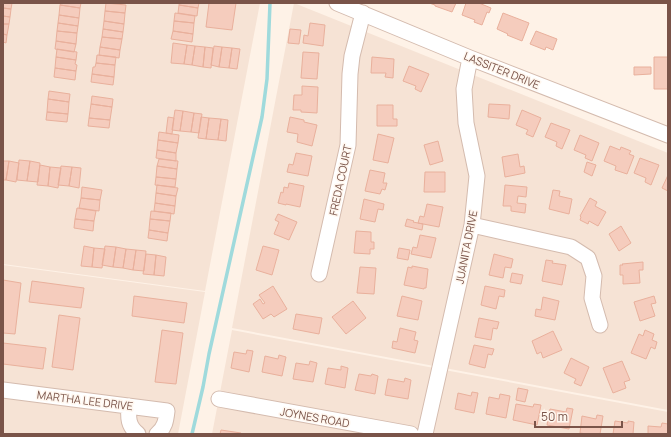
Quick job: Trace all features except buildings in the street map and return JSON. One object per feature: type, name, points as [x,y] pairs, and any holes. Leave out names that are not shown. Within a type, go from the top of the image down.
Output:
[{"type":"street","name":"LASSITER DRIVE","points":[[337,3],[470,58],[668,135]]},
{"type":"street","name":"FREDA COURT","points":[[319,274],[348,145],[352,56],[363,13]]},
{"type":"street","name":"JUANITA DRIVE","points":[[425,434],[472,225],[477,176],[466,123],[464,89],[470,58]]},
{"type":"street","points":[[472,225],[571,247],[588,258],[594,276],[592,298],[600,326]]},
{"type":"street","name":"MARTHA LEE DRIVE","points":[[3,390],[167,411],[164,426],[157,434]]},
{"type":"street","name":"JOYNES ROAD","points":[[219,399],[411,434]]},
{"type":"street","points":[[129,406],[129,422],[132,429],[138,434]]},
{"type":"shaded area","points":[[3,3],[260,3],[205,291],[3,264]]},
{"type":"shaded area","points":[[294,3],[668,153],[668,410],[232,328]]},
{"type":"shaded area","points":[[3,265],[205,292],[178,434],[3,434]]},
{"type":"shaded area","points":[[232,330],[668,412],[668,434],[212,434]]},
{"type":"waterway","points":[[192,434],[262,117],[267,79],[270,3]]}]
